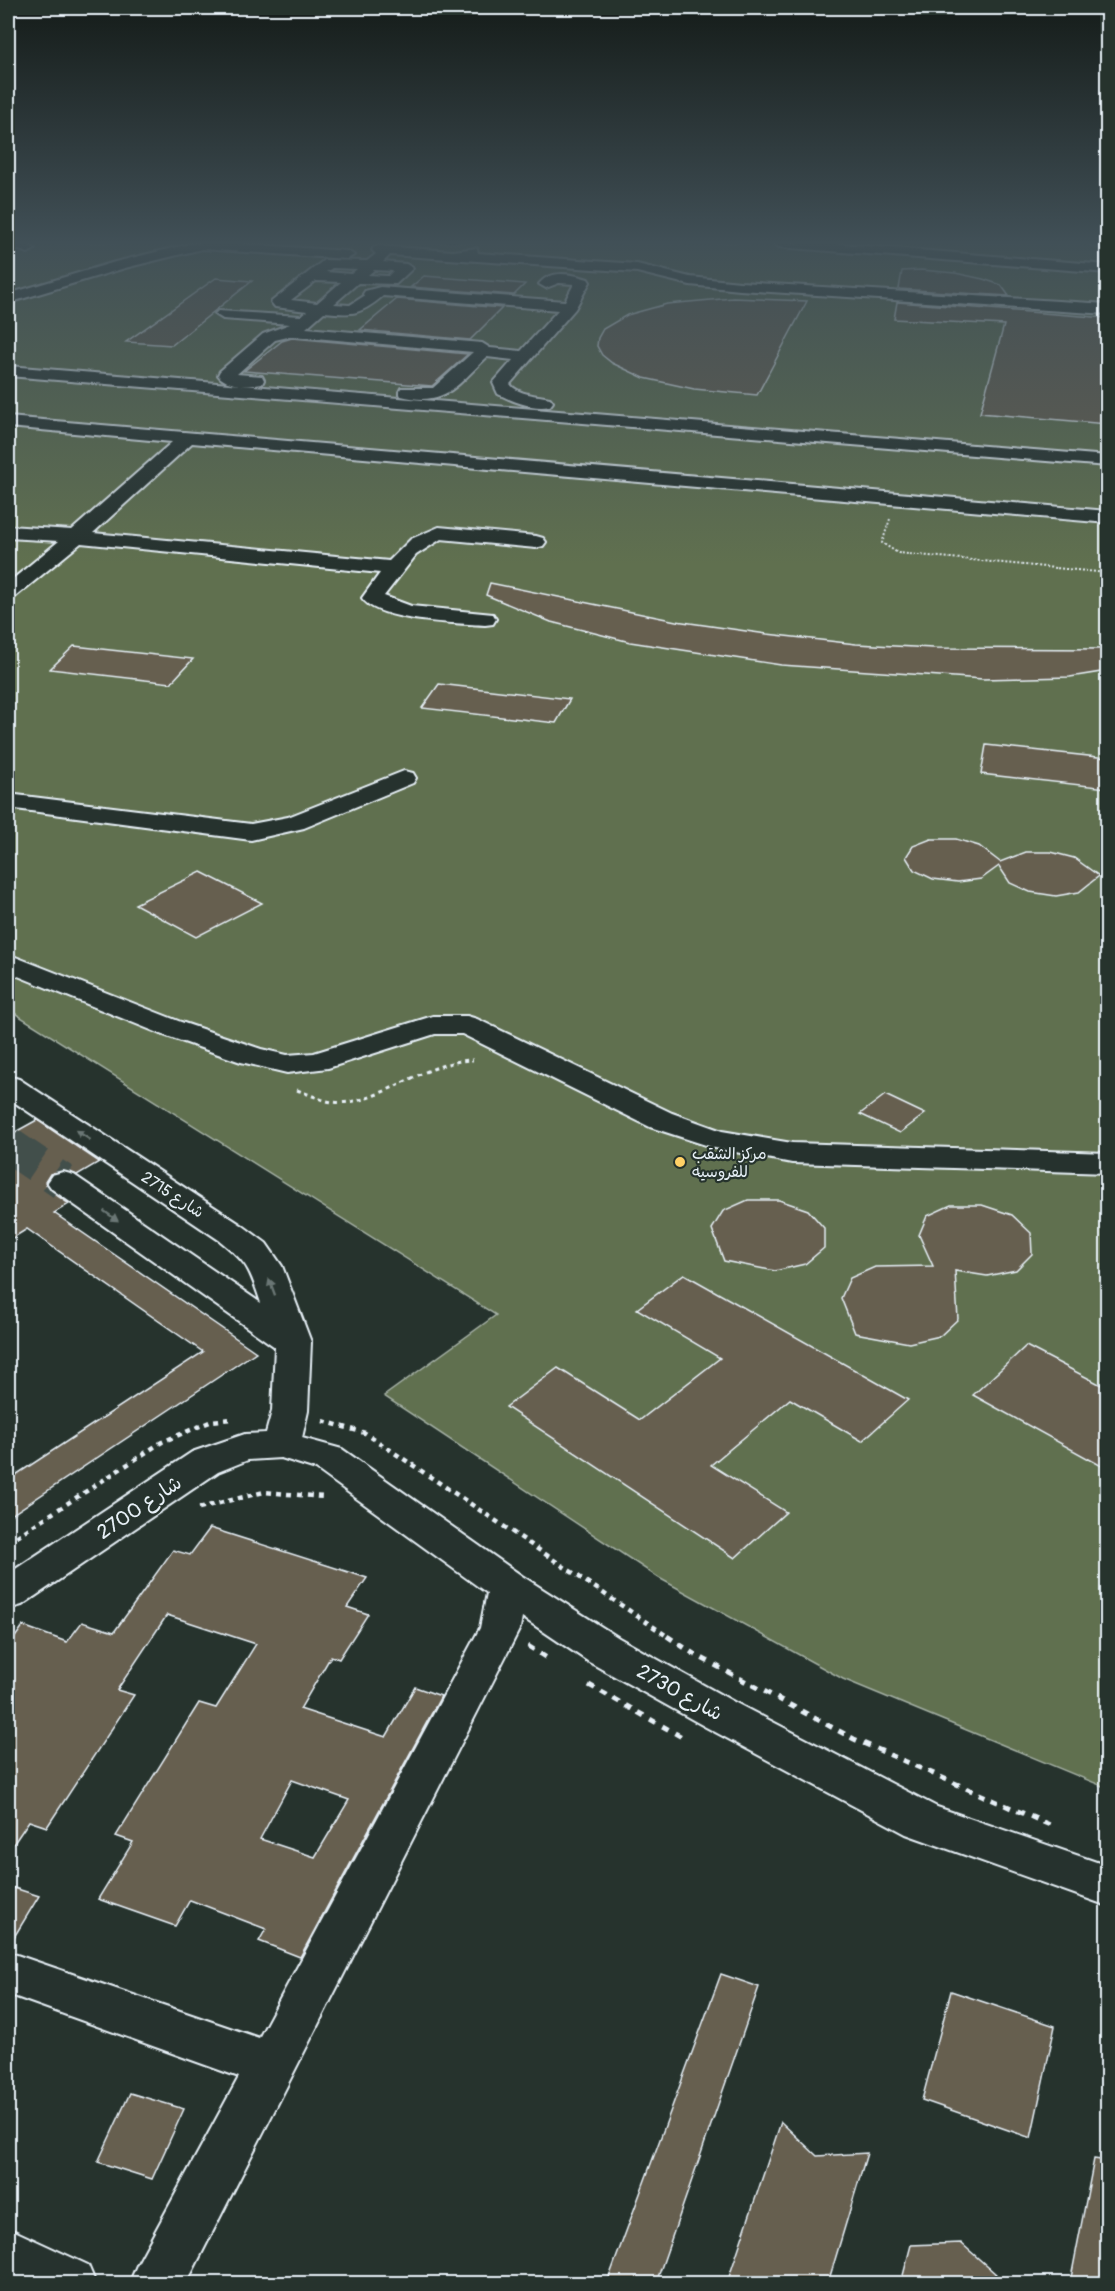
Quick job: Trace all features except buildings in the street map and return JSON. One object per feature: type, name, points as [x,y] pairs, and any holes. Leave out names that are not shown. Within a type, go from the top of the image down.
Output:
[{"type":"street","points":[[254,350],[226,377],[430,394],[439,392],[483,352],[525,356]]},
{"type":"street","points":[[531,350],[501,383],[504,390],[516,396],[560,404],[663,418]]},
{"type":"street","points":[[8,371],[836,431],[965,442],[1107,461]]},
{"type":"street","points":[[8,422],[1107,517]]},
{"type":"street","points":[[8,593],[76,537],[188,437]]},
{"type":"street","points":[[965,442],[1107,445]]},
{"type":"street","points":[[8,532],[394,568]]},
{"type":"street","points":[[485,619],[399,609],[381,604],[372,598],[394,568],[425,537],[439,533],[536,542]]},
{"type":"street","points":[[8,801],[251,832],[296,823],[404,778]]},
{"type":"street","points":[[8,962],[171,1028],[252,1056],[287,1064],[317,1062],[433,1025],[450,1023],[467,1025],[661,1120],[715,1139],[792,1153],[1107,1163]]},
{"type":"street","name":"شارع 2715","points":[[15,1098],[132,1167],[254,1251],[265,1266],[292,1342],[290,1412],[281,1444]]},
{"type":"street","points":[[132,1167],[73,1189],[292,1342]]},
{"type":"street","name":"شارع 2700","points":[[8,1594],[205,1462],[245,1447],[281,1444]]},
{"type":"street","name":"شارع 2730","points":[[281,1444],[329,1459],[504,1608],[604,1650],[922,1821],[1107,1886]]},
{"type":"street","points":[[156,2283],[196,2212],[504,1608]]},
{"type":"street","points":[[8,1974],[271,2065]]},
{"type":"street","points":[[8,2255],[69,2283]]},
{"type":"path","points":[[891,516],[882,543],[898,553],[1107,573]]},
{"type":"path","points":[[293,1089],[335,1102],[372,1098],[434,1067],[462,1059],[484,1061]]},
{"type":"path","points":[[191,1511],[211,1503],[264,1492],[324,1497],[332,1502]]},
{"type":"path","points":[[504,1608],[559,1666]]},
{"type":"path","points":[[579,1678],[692,1742]]},
{"type":"green space","name":"مركز الشقب للفروسيه","points":[[8,350],[1107,350],[1107,1788],[843,1679],[659,1578],[384,1396],[496,1315],[8,1009]]},
{"type":"tunnel","points":[[8,1145],[63,1182]]},
{"type":"place","name":"مركز الشقب للفروسيه","points":[[680,1162]]}]
